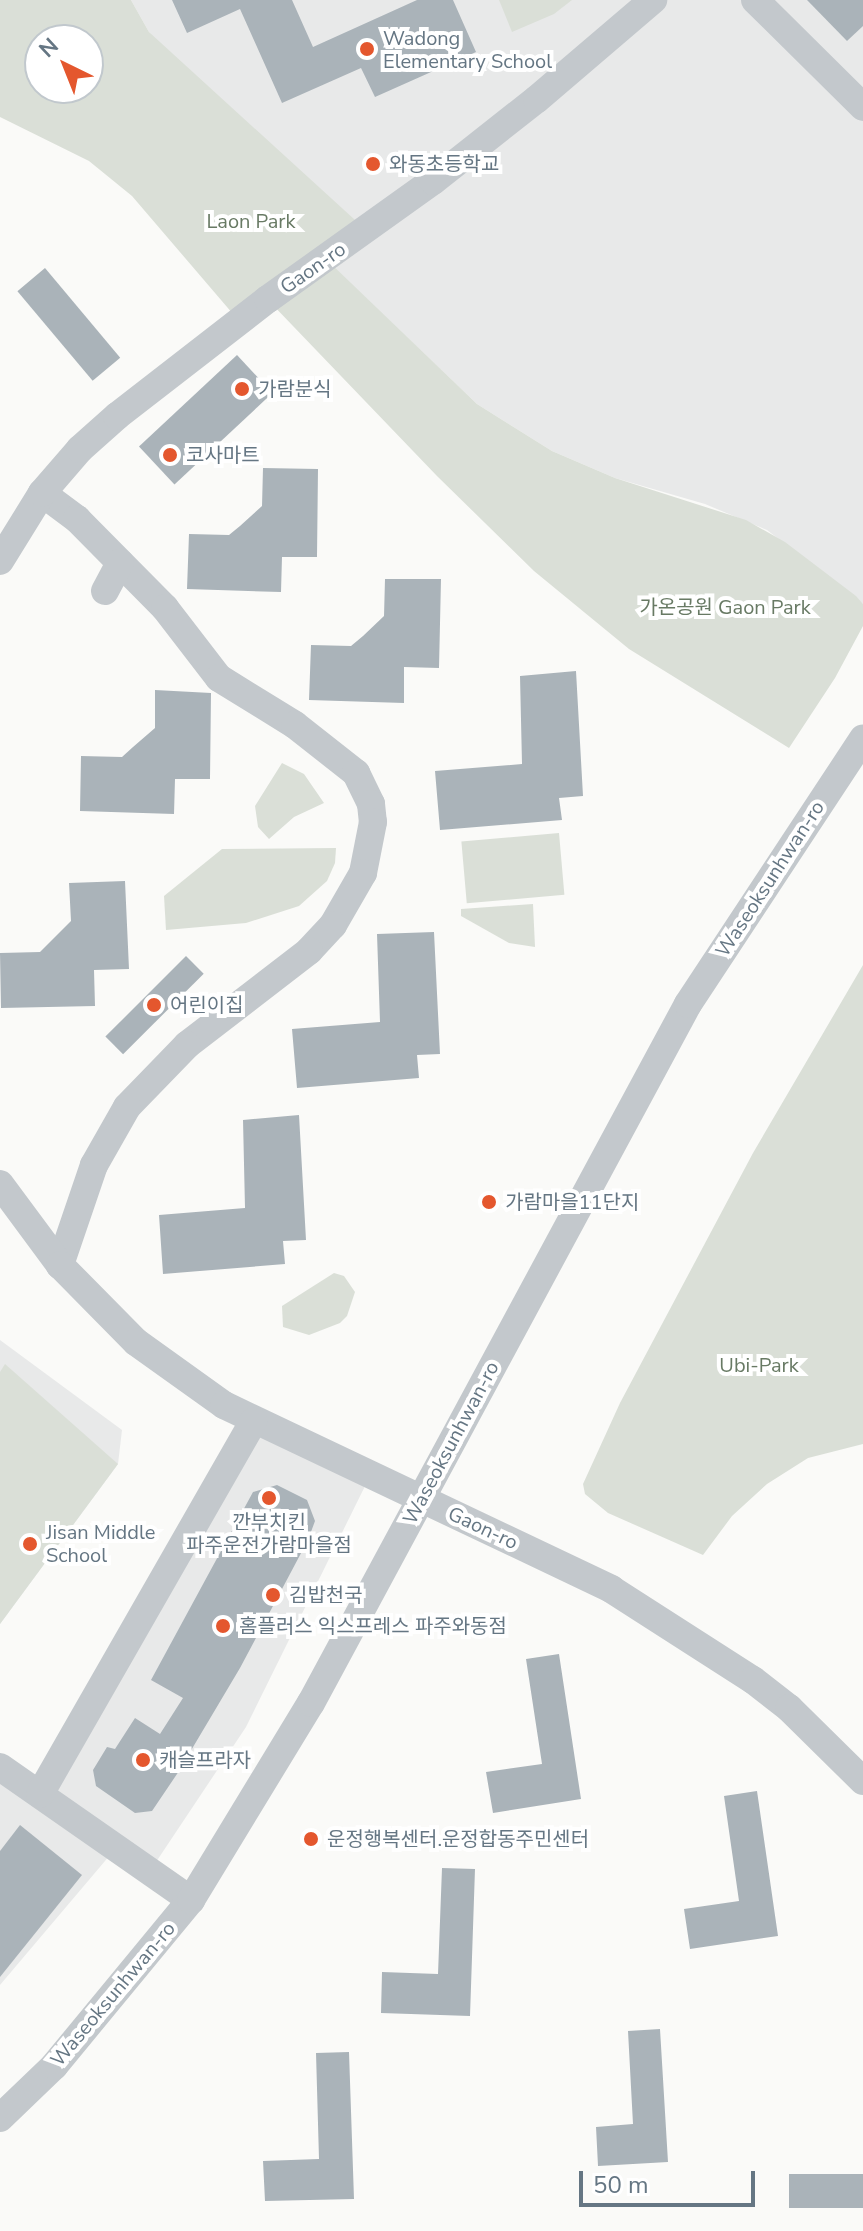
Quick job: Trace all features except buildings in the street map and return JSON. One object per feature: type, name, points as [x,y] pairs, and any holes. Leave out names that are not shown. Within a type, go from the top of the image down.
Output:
[{"type":"street","name":"Gaon-ro","points":[[0,561],[42,493],[80,449],[117,416],[278,292],[433,181],[537,99],[653,0]]},
{"type":"street","points":[[755,0],[863,107]]},
{"type":"street","points":[[42,493],[77,519],[165,608],[219,678],[295,725],[356,773],[371,804],[373,822],[363,873],[333,925],[309,951],[187,1045],[150,1079],[106,1140],[75,1215],[60,1265]]},
{"type":"street","points":[[105,591],[120,563]]},
{"type":"street","name":"Waseoksunhwan-ro","points":[[0,2118],[54,2066],[191,1900],[311,1703],[688,1004],[863,739]]},
{"type":"street","points":[[106,1140],[135,1136]]},
{"type":"street","name":"Gaon-ro","points":[[0,1184],[60,1265],[136,1342],[253,1422],[611,1589],[709,1651],[789,1708],[863,1781]]},
{"type":"street","points":[[40,1794],[253,1422]]},
{"type":"street","points":[[0,1767],[191,1900]]},
{"type":"shaded area","points":[[131,0],[863,0],[863,604],[767,530],[705,504],[615,478],[552,451],[477,404],[325,259],[149,32]]},
{"type":"shaded area","name":"Jisan Middle School","points":[[0,1340],[122,1430],[118,1464],[0,1624]]},
{"type":"shaded area","points":[[253,1422],[370,1476],[246,1727],[150,1871],[116,1848],[0,1985],[0,1767],[39,1794]]},
{"type":"green space","name":"가온공원 Gaon Park","points":[[0,0],[131,0],[149,32],[366,230],[326,259],[477,404],[552,451],[615,478],[746,520],[785,542],[856,596],[863,604],[863,626],[835,678],[789,748],[629,649],[534,571],[437,476],[269,301],[239,321],[132,196],[89,161],[0,117]]},
{"type":"green space","points":[[499,0],[572,0],[554,14],[512,32]]},
{"type":"green space","points":[[282,763],[304,774],[324,803],[294,817],[269,839],[258,827],[255,806]]},
{"type":"green space","points":[[559,833],[564,895],[467,903],[461,842]]},
{"type":"green space","points":[[336,848],[335,863],[327,881],[299,906],[246,923],[166,930],[164,896],[222,849]]},
{"type":"green space","points":[[533,904],[535,947],[509,943],[461,916],[461,909]]},
{"type":"green space","name":"Ubi-Park","points":[[863,965],[863,1444],[808,1458],[767,1484],[732,1516],[703,1555],[608,1513],[585,1494],[583,1484],[620,1403],[753,1153]]},
{"type":"green space","points":[[334,1273],[344,1276],[355,1292],[347,1316],[340,1323],[309,1335],[283,1327],[282,1306]]},
{"type":"green space","name":"Jisan Middle School","points":[[5,1364],[118,1464],[0,1624],[0,1372]]},
{"type":"place","name":"Wadong Elementary School","points":[[367,49]]},
{"type":"place","name":"와동초등학교","points":[[373,164]]},
{"type":"place","name":"가람분식","points":[[242,389]]},
{"type":"place","name":"코사마트","points":[[170,455]]},
{"type":"place","name":"어린이집","points":[[154,1005]]},
{"type":"place","name":"가람마을11단지","points":[[489,1202]]},
{"type":"place","name":"깐부치킨 파주운전가람마을점","points":[[269,1498]]},
{"type":"place","name":"Jisan Middle School","points":[[30,1544]]},
{"type":"place","name":"김밥천국","points":[[273,1595]]},
{"type":"place","name":"홈플러스 익스프레스 파주와동점","points":[[223,1626]]},
{"type":"place","name":"캐슬프라자","points":[[143,1760]]},
{"type":"place","name":"운정행복센터.운정합동주민센터","points":[[311,1839]]},
{"type":"park label","name":"Laon Park","points":[[251,221]]}]
